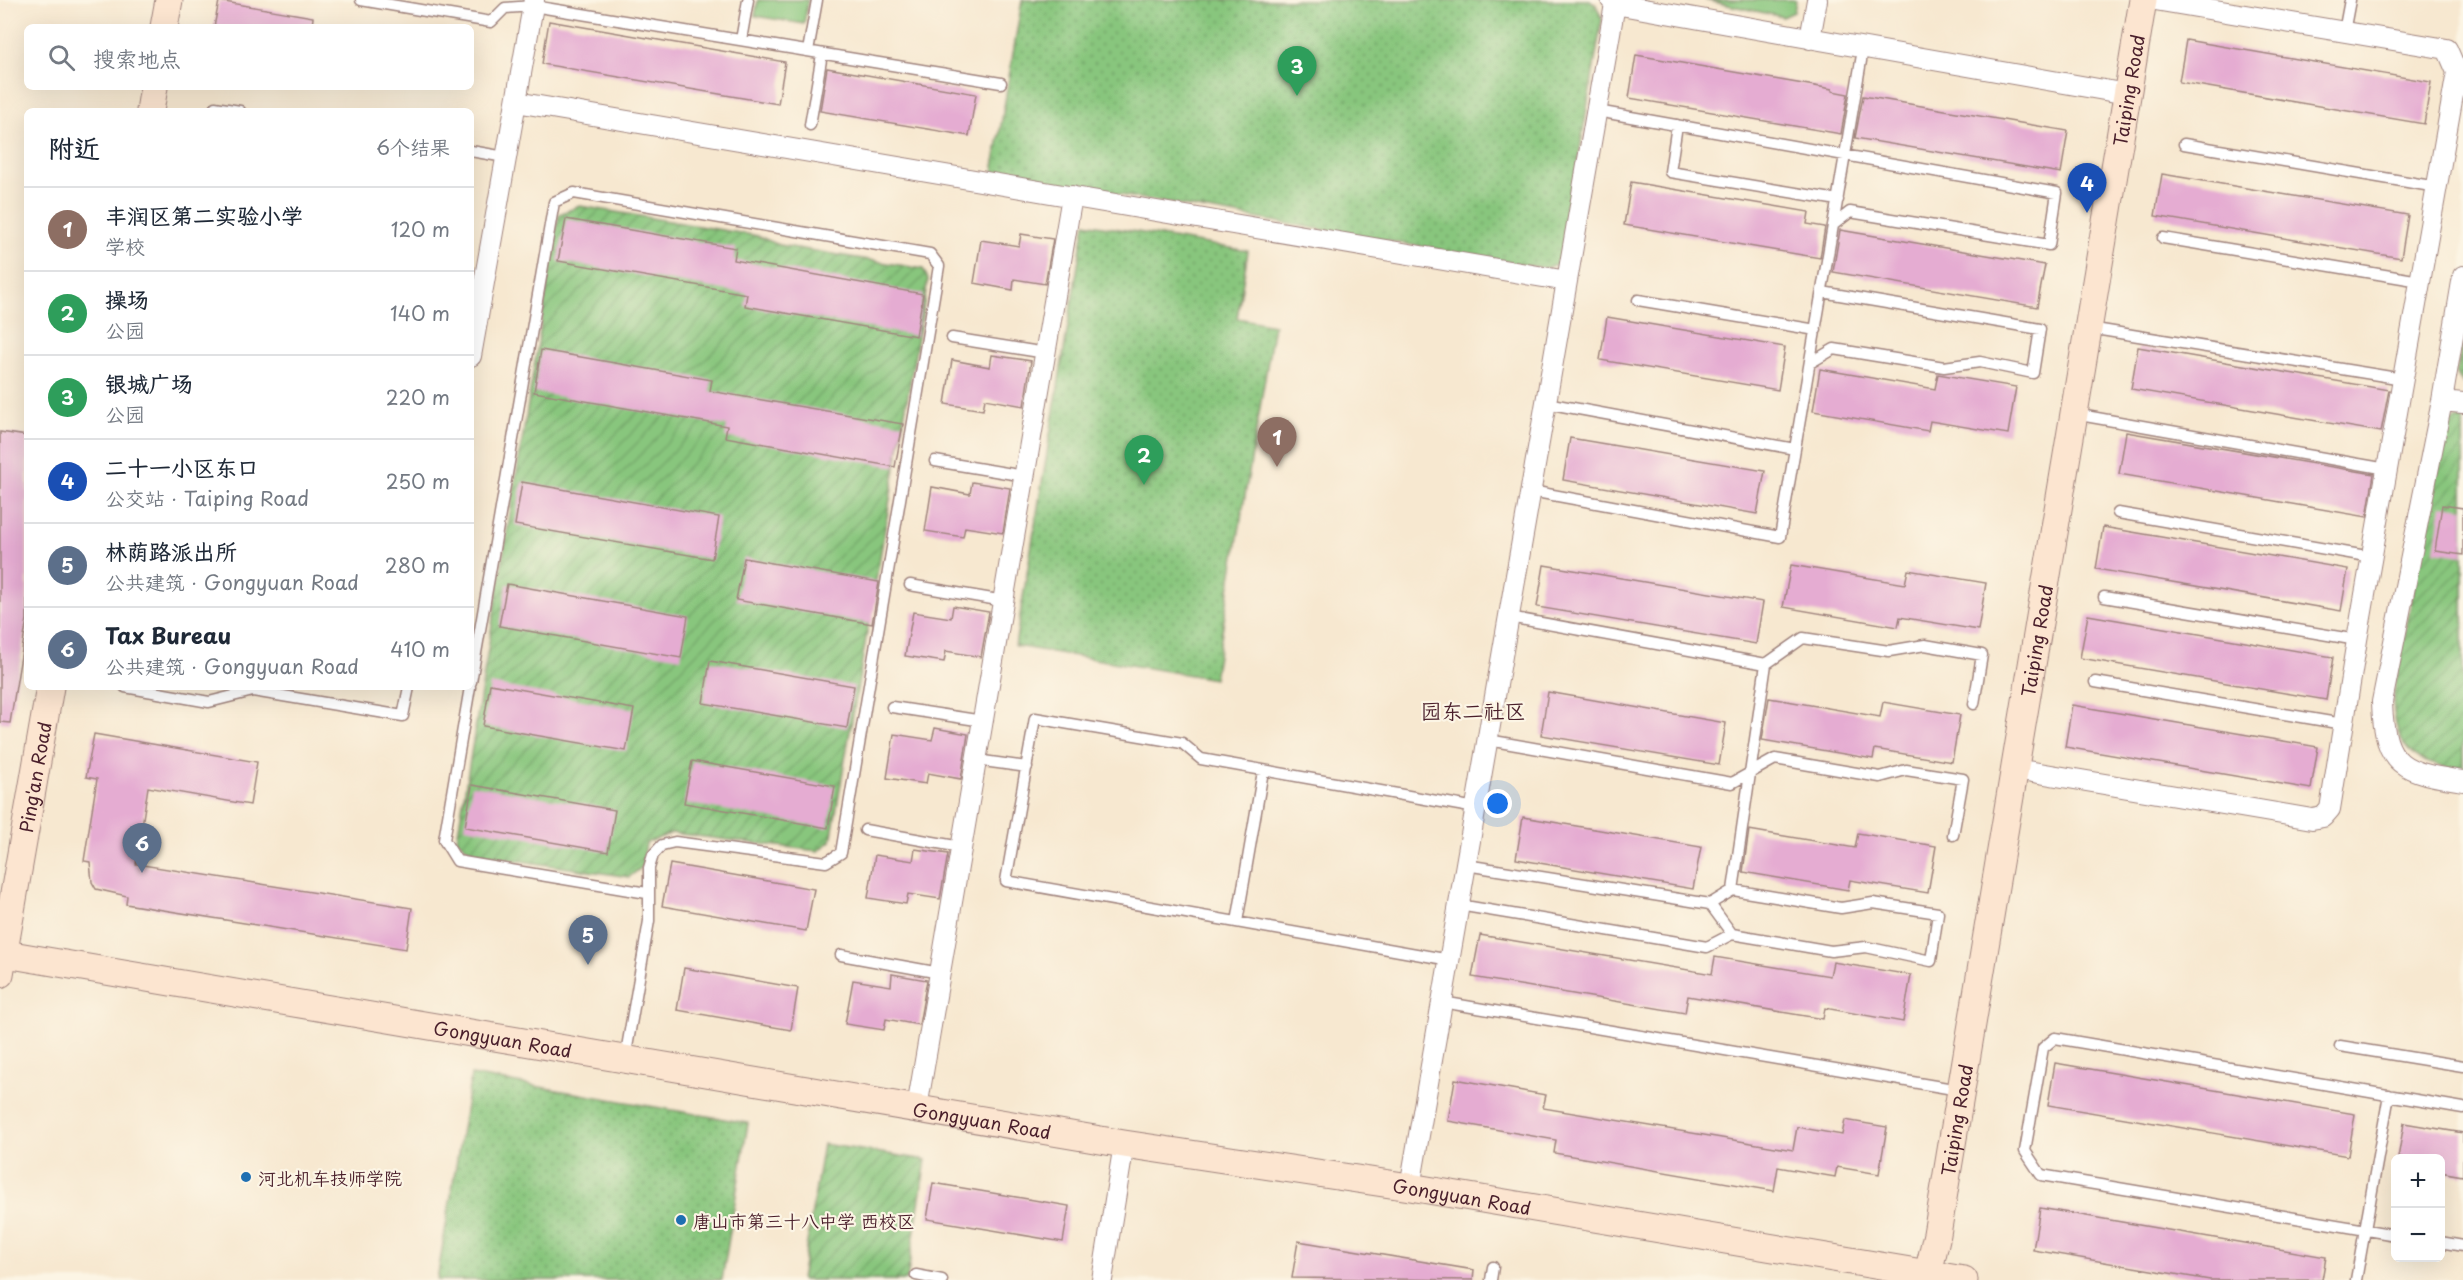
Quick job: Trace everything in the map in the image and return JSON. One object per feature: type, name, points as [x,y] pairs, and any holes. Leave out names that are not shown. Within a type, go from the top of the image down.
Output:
[{"type":"main road","points":[[165,24],[169,0]]},
{"type":"main road","name":"Taiping Road","points":[[1925,1277],[1961,1090],[2143,0]]},
{"type":"main road","points":[[150,108],[154,90]]},
{"type":"main road","name":"Ping'an Road","points":[[1,961],[49,690]]},
{"type":"main road","name":"Gongyuan Road","points":[[1,961],[625,1059],[1124,1144],[1410,1188],[1925,1277],[1964,1280]]},
{"type":"street","points":[[1810,39],[1817,0]]},
{"type":"street","points":[[2015,769],[2312,819],[2323,817],[2330,808],[2357,640],[2457,72],[2447,50],[2155,0]]},
{"type":"street","points":[[1410,1188],[1597,111],[1613,2],[1863,49],[2127,94]]},
{"type":"street","points":[[474,320],[477,283],[516,102],[533,3]]},
{"type":"street","points":[[516,102],[1567,281]]},
{"type":"street","points":[[917,1108],[1072,196]]},
{"type":"street","points":[[2463,276],[2442,401],[2382,702],[2383,729],[2388,748],[2401,764],[2421,774],[2463,781]]},
{"type":"street","points":[[2442,401],[2463,403]]},
{"type":"street","points":[[1101,1280],[1124,1144]]},
{"type":"lane","points":[[361,0],[491,22],[505,8],[533,3],[1001,83]]},
{"type":"lane","points":[[741,40],[748,0]]},
{"type":"lane","points":[[808,51],[817,0]]},
{"type":"lane","points":[[2344,32],[2350,0]]},
{"type":"lane","points":[[1531,491],[1780,537],[1863,49]]},
{"type":"lane","points":[[810,125],[822,54]]},
{"type":"lane","points":[[215,107],[221,108]]},
{"type":"lane","points":[[1597,111],[2057,193],[2049,245],[1850,212],[1833,225]]},
{"type":"lane","points":[[1677,125],[1670,172],[1838,200]]},
{"type":"lane","points":[[2184,144],[2437,187]]},
{"type":"lane","points":[[474,152],[505,157]]},
{"type":"lane","points":[[474,665],[554,202],[574,193],[930,254],[939,266],[841,853],[825,862],[675,842],[662,845],[653,855],[647,894],[649,921],[625,1059]]},
{"type":"lane","points":[[2163,238],[2420,280]]},
{"type":"lane","points":[[1810,363],[1834,349],[1944,367],[1980,362],[2033,373],[2040,329],[1822,292]]},
{"type":"lane","points":[[1638,300],[1816,330]]},
{"type":"lane","points":[[2088,328],[2403,378]]},
{"type":"lane","points":[[952,338],[1046,353]]},
{"type":"lane","points":[[1546,403],[1796,449]]},
{"type":"lane","points":[[2074,414],[2387,469]]},
{"type":"lane","points":[[935,461],[1025,476]]},
{"type":"lane","points":[[2118,513],[2372,557]]},
{"type":"lane","points":[[910,585],[1004,601]]},
{"type":"lane","points":[[2104,597],[2357,640]]},
{"type":"lane","points":[[1509,617],[1767,664]]},
{"type":"lane","points":[[1733,890],[1767,664],[1803,638],[1889,651],[1925,645],[1982,655],[1974,704]]},
{"type":"lane","points":[[2095,682],[2343,724]]},
{"type":"lane","points":[[141,690],[208,702],[254,691],[403,716],[408,690]]},
{"type":"lane","points":[[469,690],[444,840],[458,861],[647,894]]},
{"type":"lane","points":[[892,707],[983,721]]},
{"type":"lane","points":[[1449,960],[1006,881],[1035,718],[1182,742],[1201,759],[1476,808]]},
{"type":"lane","points":[[1488,740],[1732,783],[1776,759],[1880,777],[1906,770],[1963,779],[1953,835]]},
{"type":"lane","points":[[976,760],[1027,767]]},
{"type":"lane","points":[[1237,922],[1263,771]]},
{"type":"lane","points":[[865,830],[962,847]]},
{"type":"lane","points":[[1459,905],[1707,947],[1732,934],[1831,951],[1866,947],[1931,961],[1938,913],[1873,903],[1841,908],[1733,890],[1710,904],[1466,865]]},
{"type":"lane","points":[[1710,904],[1732,934]]},
{"type":"lane","points":[[841,955],[940,973]]},
{"type":"lane","points":[[1442,1002],[1961,1090]]},
{"type":"lane","points":[[2391,1234],[2041,1175],[2025,1151],[2043,1048],[2055,1038],[2463,1108]]},
{"type":"lane","points":[[2340,1046],[2463,1066]]},
{"type":"lane","points":[[2356,1280],[2389,1095]]},
{"type":"lane","points":[[2445,1243],[2463,1246]]},
{"type":"lane","points":[[1491,1280],[1493,1267]]},
{"type":"lane","points":[[916,1275],[942,1280]]},
{"type":"green space","points":[[758,0],[808,0],[804,24],[755,16]]},
{"type":"green space","points":[[1022,0],[1590,0],[1596,5],[1602,19],[1562,256],[1556,264],[1545,268],[993,173]]},
{"type":"green space","points":[[1705,0],[1796,0],[1794,12],[1783,17]]},
{"type":"green space","points":[[580,206],[758,236],[779,245],[923,269],[928,279],[831,841],[818,851],[672,833],[646,843],[642,867],[629,877],[474,854],[457,839],[559,214]]},
{"type":"green space","points":[[1085,223],[1248,251],[1237,318],[1274,325],[1214,679],[1015,646]]},
{"type":"green space","points":[[2463,338],[2463,385],[2456,372]]},
{"type":"green space","points":[[2463,418],[2463,771],[2431,764],[2410,751],[2402,742],[2397,730],[2393,697],[2444,431],[2451,421]]},
{"type":"green space","name":"唐山市第三十八中学 西校区","points":[[471,1075],[748,1123],[722,1280],[437,1280]]},
{"type":"green space","points":[[823,1144],[926,1160],[907,1280],[801,1280]]},
{"type":"building","points":[[219,1],[313,17],[312,24],[215,24]]},
{"type":"building","points":[[549,21],[785,62],[778,104],[542,64]]},
{"type":"building","points":[[2186,40],[2431,82],[2424,124],[2179,82]]},
{"type":"building","points":[[1636,55],[1832,89],[1832,91],[1848,94],[1841,134],[1629,98]]},
{"type":"building","points":[[827,68],[976,94],[969,136],[820,111]]},
{"type":"building","points":[[1863,96],[2068,131],[2061,173],[1855,138]]},
{"type":"building","points":[[2162,174],[2408,215],[2401,258],[2155,216]]},
{"type":"building","points":[[1631,182],[1809,212],[1807,224],[1825,227],[1820,258],[1624,225]]},
{"type":"building","points":[[566,219],[736,248],[734,260],[923,294],[916,336],[745,306],[747,294],[558,261]]},
{"type":"building","points":[[1840,230],[2045,265],[2037,307],[1833,272]]},
{"type":"building","points":[[1021,234],[1053,239],[1045,284],[1014,279],[1013,290],[974,283],[981,240],[1019,246]]},
{"type":"building","points":[[1607,317],[1785,347],[1778,390],[1600,360]]},
{"type":"building","points":[[2138,347],[2389,390],[2381,432],[2131,389]]},
{"type":"building","points":[[541,350],[712,380],[710,391],[903,424],[895,467],[725,437],[727,426],[534,392]]},
{"type":"building","points":[[992,355],[1031,361],[1024,406],[985,399],[983,410],[945,404],[952,360],[990,367]]},
{"type":"building","points":[[1820,369],[1935,389],[1938,374],[2016,387],[2008,434],[1930,421],[1928,431],[1813,411]]},
{"type":"building","points":[[0,432],[24,436],[24,637],[10,723],[0,722]]},
{"type":"building","points":[[2126,432],[2374,474],[2367,517],[2119,474]]},
{"type":"building","points":[[1570,438],[1765,471],[1757,514],[1563,480]]},
{"type":"building","points":[[522,482],[719,517],[712,559],[515,525]]},
{"type":"building","points":[[972,482],[1010,488],[1003,533],[965,527],[963,537],[925,531],[932,487],[970,494]]},
{"type":"building","points":[[2442,505],[2463,508],[2463,555],[2435,551]]},
{"type":"building","points":[[2103,527],[2348,569],[2341,611],[2096,569]]},
{"type":"building","points":[[744,558],[879,582],[872,624],[736,600]]},
{"type":"building","points":[[1544,565],[1763,602],[1756,644],[1537,607]]},
{"type":"building","points":[[1791,565],[1905,584],[1908,570],[1986,583],[1978,630],[1900,617],[1898,627],[1783,607]]},
{"type":"building","points":[[507,584],[688,616],[681,658],[499,626]]},
{"type":"building","points":[[953,606],[989,612],[981,657],[946,651],[944,662],[905,656],[913,612],[951,618]]},
{"type":"building","points":[[2088,615],[2333,657],[2326,700],[2080,658]]},
{"type":"building","points":[[710,661],[854,686],[847,728],[703,703]]},
{"type":"building","points":[[490,684],[634,709],[626,751],[483,726]]},
{"type":"building","points":[[1548,692],[1726,723],[1719,765],[1541,735]]},
{"type":"building","points":[[1769,698],[1880,717],[1883,702],[1960,715],[1952,762],[1875,749],[1873,759],[1762,740]]},
{"type":"building","points":[[2072,705],[2318,747],[2311,789],[2065,747]]},
{"type":"building","points":[[935,728],[968,734],[961,779],[928,773],[926,784],[887,778],[894,734],[932,740]]},
{"type":"building","points":[[94,734],[257,762],[250,805],[148,787],[136,864],[412,908],[406,949],[126,904],[127,896],[96,889],[92,882],[90,862],[84,861],[97,779],[86,777]]},
{"type":"building","points":[[692,761],[835,786],[828,828],[684,803]]},
{"type":"building","points":[[472,785],[615,810],[608,852],[465,827]]},
{"type":"building","points":[[1523,817],[1701,847],[1693,889],[1516,859]]},
{"type":"building","points":[[1749,830],[1855,848],[1858,833],[1936,846],[1928,893],[1850,880],[1848,890],[1743,872]]},
{"type":"building","points":[[915,849],[948,854],[940,899],[908,894],[906,904],[868,898],[875,855],[913,861]]},
{"type":"building","points":[[670,864],[814,889],[806,931],[662,906]]},
{"type":"building","points":[[1480,935],[1712,974],[1715,957],[1830,976],[1833,962],[1911,975],[1903,1022],[1825,1008],[1823,1019],[1688,996],[1685,1013],[1472,977]]},
{"type":"building","points":[[684,968],[798,988],[791,1030],[677,1010]]},
{"type":"building","points":[[892,974],[927,980],[919,1025],[886,1019],[884,1030],[845,1024],[853,980],[891,986]]},
{"type":"building","points":[[2055,1063],[2355,1114],[2348,1156],[2048,1105]]},
{"type":"building","points":[[1455,1079],[1546,1095],[1543,1108],[1793,1150],[1797,1127],[1842,1135],[1845,1120],[1887,1127],[1879,1174],[1837,1167],[1835,1177],[1778,1167],[1774,1191],[1554,1153],[1556,1140],[1448,1121]]},
{"type":"building","points":[[2404,1123],[2463,1133],[2463,1176],[2445,1173],[2445,1154],[2399,1154]]},
{"type":"building","points":[[933,1183],[1069,1206],[1063,1242],[927,1219]]},
{"type":"building","points":[[2040,1208],[2326,1257],[2322,1280],[2210,1280],[2033,1250]]},
{"type":"building","points":[[1298,1241],[1474,1270],[1473,1280],[1292,1278]]},
{"type":"place","name":"银城广场","points":[[1297,96]]},
{"type":"place","name":"二十一小区东口","points":[[2087,213]]},
{"type":"place","name":"丰润区第二实验小学","points":[[1277,467]]},
{"type":"place","name":"操场","points":[[1144,485]]},
{"type":"place","name":"Tax Bureau","points":[[142,873]]},
{"type":"place","name":"林荫路派出所","points":[[588,965]]},
{"type":"place","name":"河北机车技师学院","points":[[246,1177]]},
{"type":"place","name":"唐山市第三十八中学 西校区","points":[[681,1220]]},
{"type":"district","name":"园东二社区","points":[[1473,710]]}]
